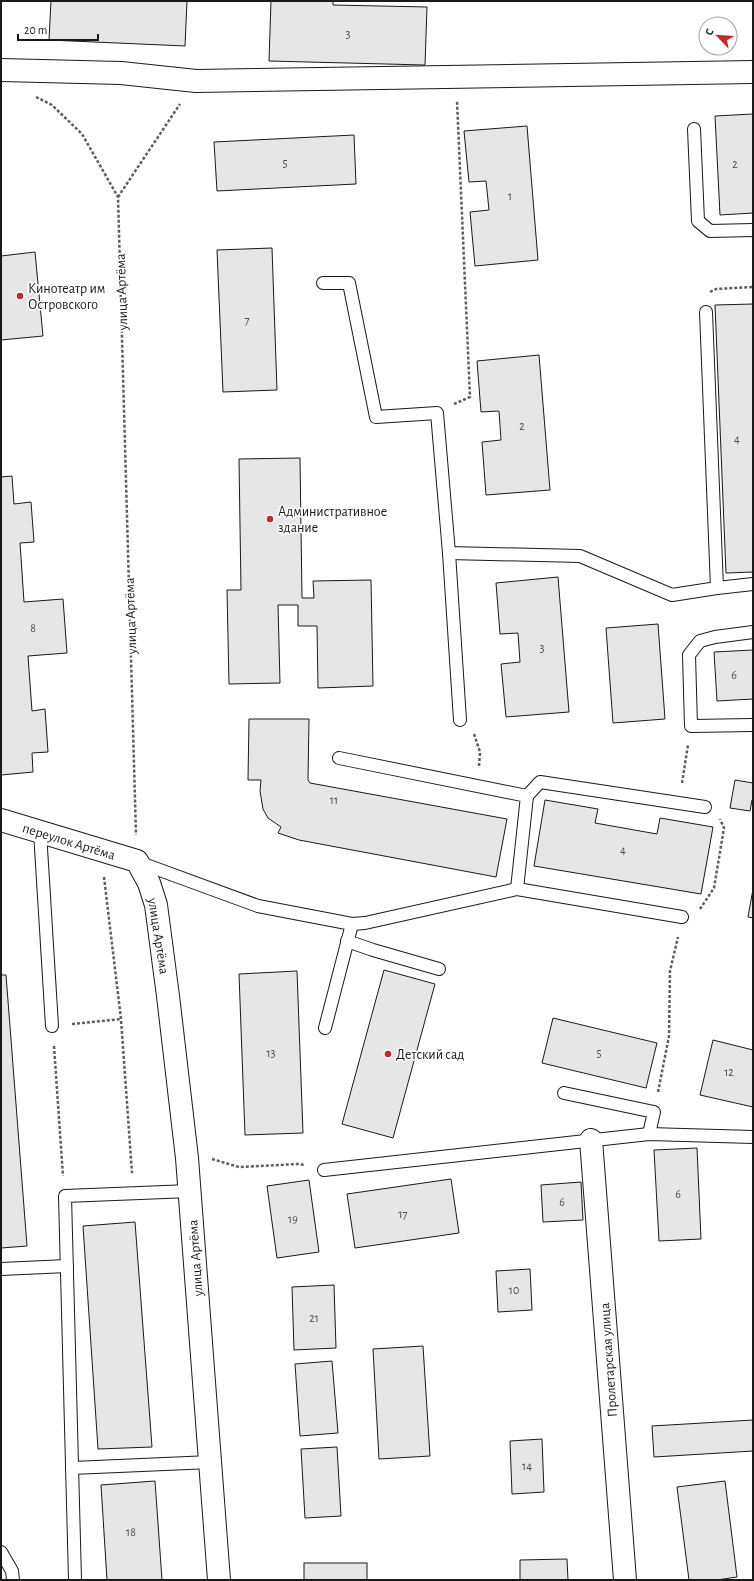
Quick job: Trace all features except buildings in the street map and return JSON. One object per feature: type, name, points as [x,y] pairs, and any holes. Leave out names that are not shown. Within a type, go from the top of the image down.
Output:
[{"type":"street","points":[[1,70],[121,73],[196,81],[753,72]]},
{"type":"street","name":"переулок Артёма","points":[[1,820],[137,861]]},
{"type":"street","name":"улица Артёма","points":[[137,861],[149,883],[156,905],[188,1158],[219,1580]]},
{"type":"street","name":"Пролетарская улица","points":[[591,1140],[625,1580]]},
{"type":"lane","points":[[694,129],[698,221],[710,231],[753,230]]},
{"type":"lane","points":[[323,283],[350,283],[376,417],[437,413],[449,553],[460,720]]},
{"type":"lane","points":[[706,312],[717,588]]},
{"type":"lane","points":[[449,553],[580,556],[672,595],[753,584]]},
{"type":"lane","points":[[753,632],[715,637],[700,641],[689,655],[691,726],[753,725]]},
{"type":"lane","points":[[339,758],[527,796]]},
{"type":"lane","points":[[517,889],[527,796],[540,782],[705,808]]},
{"type":"lane","points":[[40,832],[52,1026]]},
{"type":"lane","points":[[137,861],[258,906],[352,924],[365,923],[517,889],[682,917]]},
{"type":"lane","points":[[325,1028],[352,924]]},
{"type":"lane","points":[[348,941],[373,950],[439,969]]},
{"type":"lane","points":[[564,1094],[654,1112],[649,1134]]},
{"type":"lane","points":[[324,1170],[649,1134],[753,1137]]},
{"type":"lane","points":[[75,1580],[65,1196],[190,1191]]},
{"type":"lane","points":[[1,1269],[67,1266]]},
{"type":"lane","points":[[72,1468],[211,1462]]},
{"type":"lane","points":[[1,1552],[12,1571],[13,1580]]},
{"type":"path","points":[[437,413],[470,397],[456,77]]},
{"type":"path","points":[[33,96],[52,105],[82,134],[118,197],[196,81]]},
{"type":"path","name":"улица Артёма","points":[[118,197],[137,861]]},
{"type":"path","points":[[706,312],[705,300],[708,294],[716,289],[753,288]]},
{"type":"path","points":[[460,720],[474,733],[480,752],[476,786]]},
{"type":"path","points":[[679,803],[691,726]]},
{"type":"path","points":[[654,1112],[669,1036],[670,970],[682,917],[700,909],[714,888],[724,828],[718,814],[705,808]]},
{"type":"path","points":[[101,851],[121,1019],[134,1193]]},
{"type":"path","points":[[65,1196],[52,1026],[121,1019]]},
{"type":"path","points":[[188,1158],[215,1159],[226,1164],[239,1167],[298,1164],[324,1170]]},
{"type":"place","name":"Кинотеатр им Островского","points":[[20,296]]},
{"type":"place","name":"Административное здание","points":[[270,519]]},
{"type":"place","name":"Детский сад","points":[[388,1054]]}]
